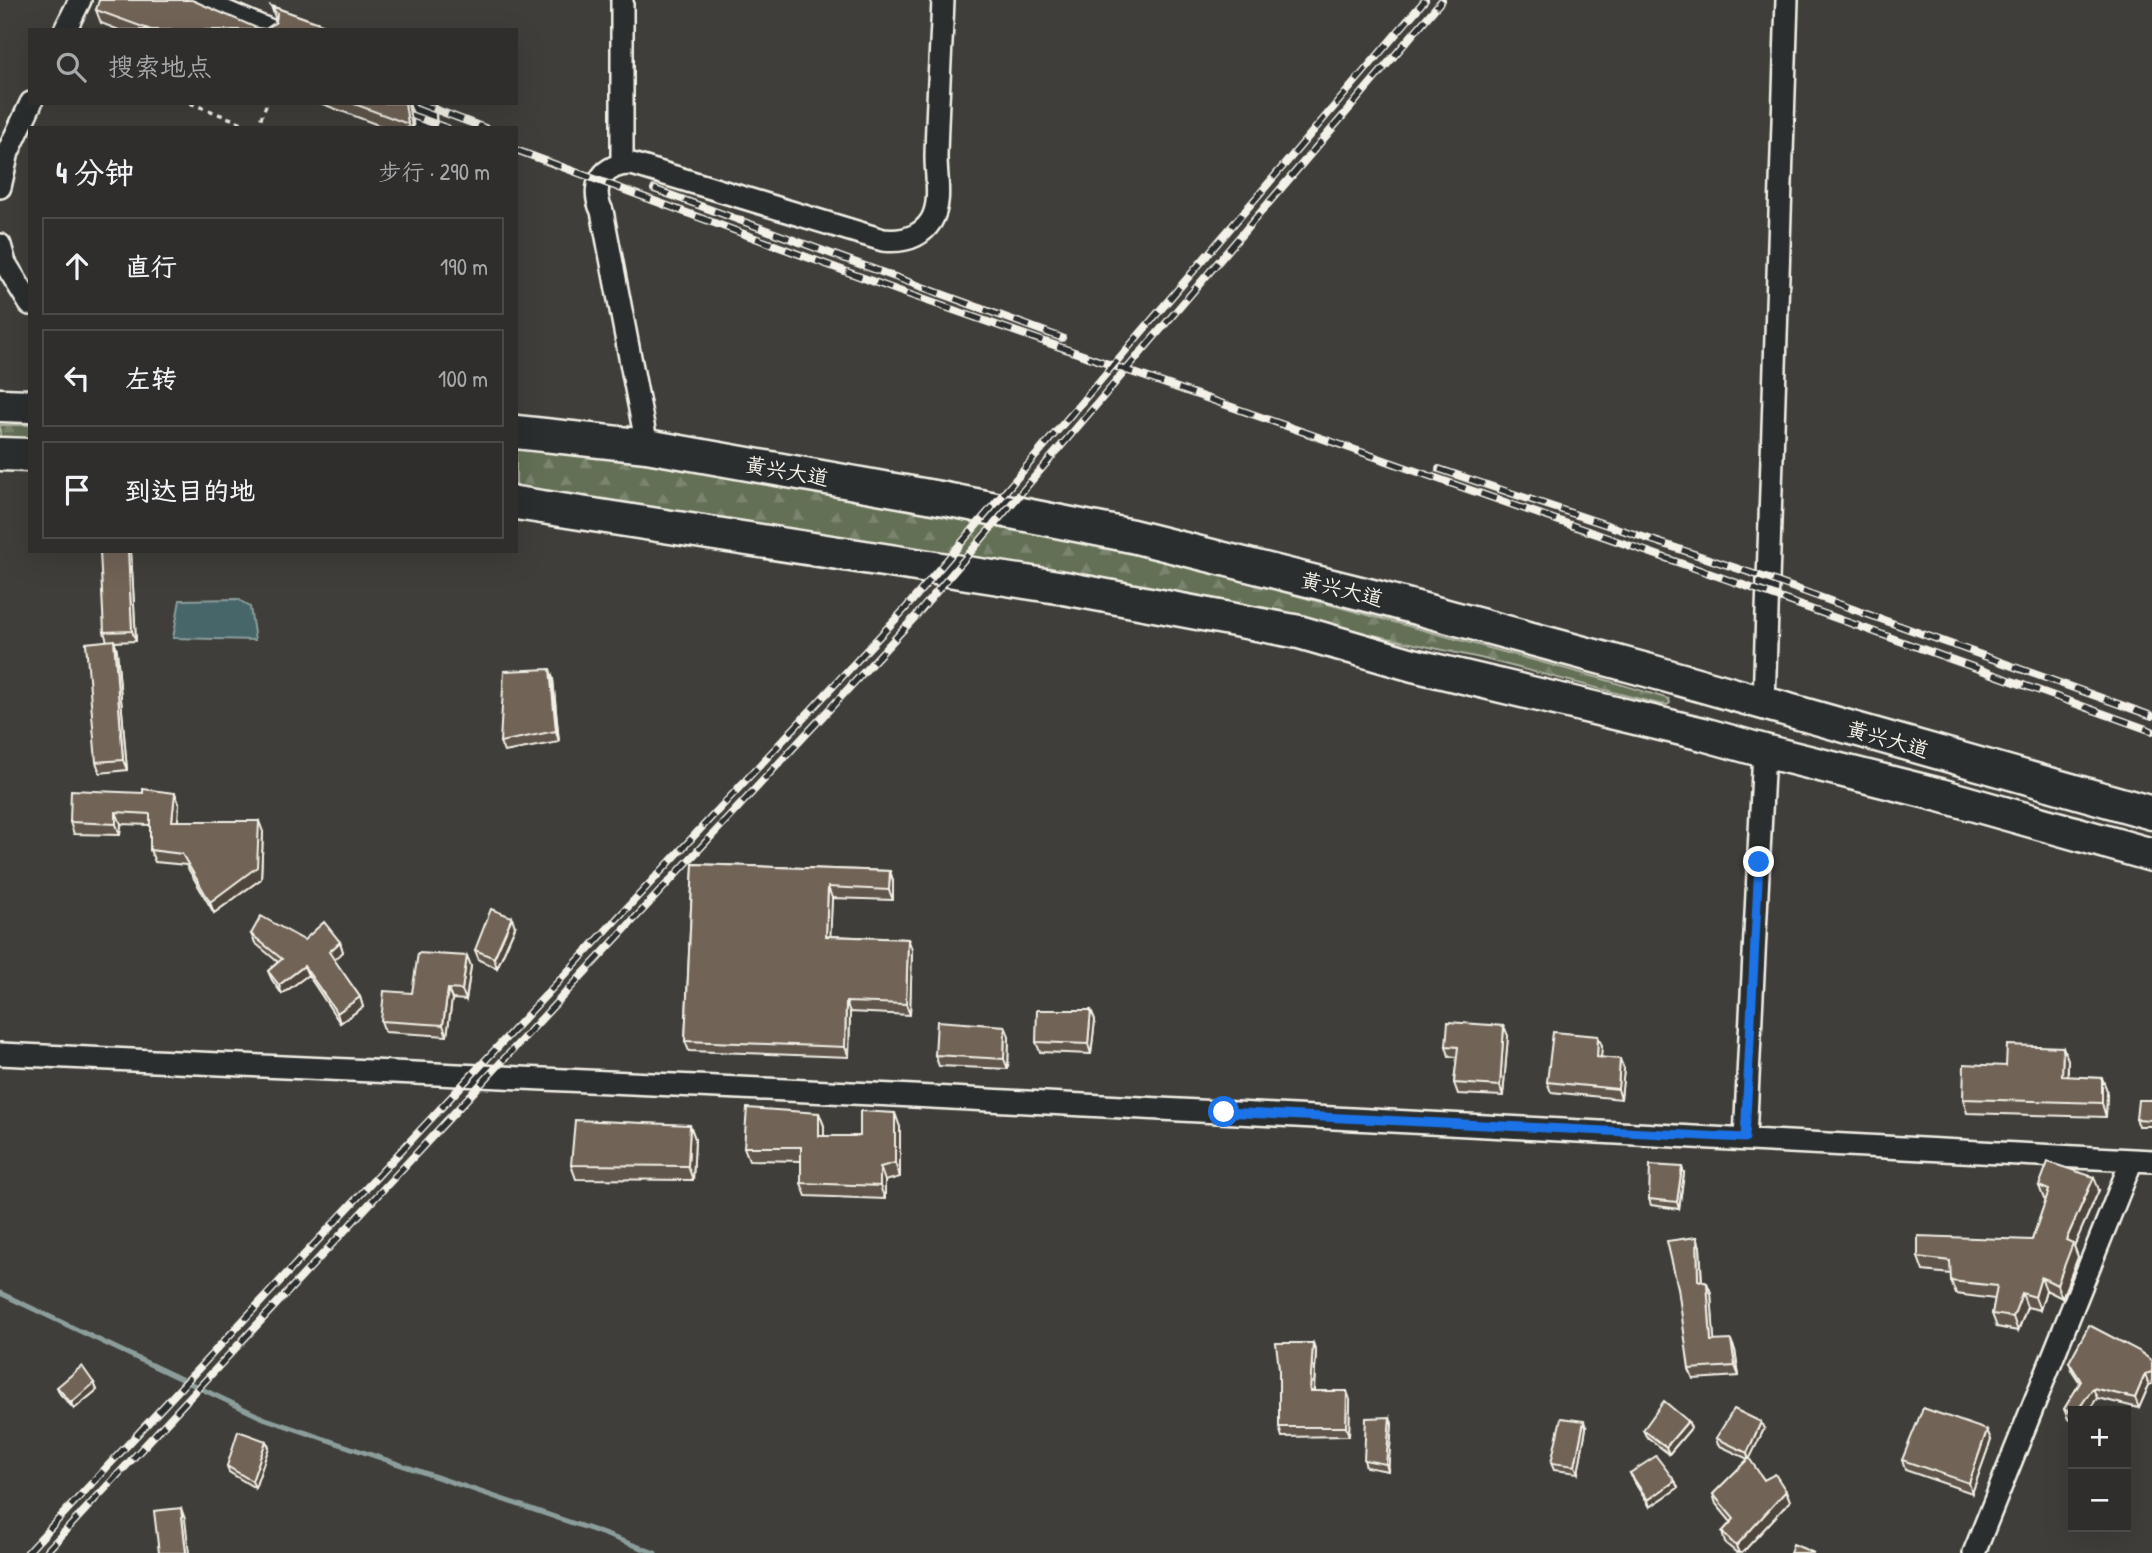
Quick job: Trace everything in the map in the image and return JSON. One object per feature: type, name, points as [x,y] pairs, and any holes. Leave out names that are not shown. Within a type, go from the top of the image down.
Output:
[{"type":"highway","points":[[0,405],[28,406]]},
{"type":"highway","name":"黄兴大道","points":[[518,432],[647,446],[1132,536],[1402,604],[2152,813]]},
{"type":"highway","points":[[0,454],[28,455]]},
{"type":"highway","name":"黄兴大道","points":[[518,503],[1065,588],[1299,632],[1413,665],[1703,734],[1940,795],[2152,855]]},
{"type":"street","points":[[66,28],[80,0]]},
{"type":"street","points":[[198,0],[264,28]]},
{"type":"street","points":[[622,0],[622,164]]},
{"type":"street","points":[[647,446],[596,191],[598,181],[612,167],[632,164],[883,240],[897,242],[910,239],[922,232],[936,209],[943,0]]},
{"type":"street","points":[[1764,704],[1787,0]]},
{"type":"street","points":[[0,187],[8,152],[30,105]]},
{"type":"street","points":[[422,105],[425,126]]},
{"type":"street","points":[[0,245],[5,263],[28,301]]},
{"type":"street","points":[[1745,1138],[1764,751]]},
{"type":"street","points":[[0,1054],[866,1094],[2142,1160],[1974,1553]]},
{"type":"path","points":[[195,105],[251,126]]},
{"type":"path","points":[[257,126],[266,105]]},
{"type":"green space","points":[[0,425],[28,425],[28,440],[0,437]]},
{"type":"green space","points":[[518,448],[604,457],[812,490],[1105,546],[1162,559],[1603,679],[1669,699],[1670,703],[1659,704],[1480,658],[1229,604],[1087,578],[518,486]]},
{"type":"water","points":[[238,599],[250,607],[255,640],[173,638],[180,600]]},
{"type":"building","points":[[99,0],[192,0],[257,28],[146,28],[96,10]]},
{"type":"building","points":[[271,6],[333,28],[267,28],[276,22],[277,14]]},
{"type":"building","points":[[357,105],[405,105],[408,124]]},
{"type":"building","points":[[100,553],[128,553],[132,631],[104,632]]},
{"type":"building","points":[[114,640],[123,760],[96,762],[86,643]]},
{"type":"building","points":[[550,669],[556,731],[500,742],[504,671]]},
{"type":"building","points":[[143,789],[175,793],[172,821],[259,821],[257,867],[210,902],[182,854],[150,850],[150,814],[116,812],[116,824],[70,822],[71,790],[143,793]]},
{"type":"building","points":[[693,864],[890,871],[889,890],[828,887],[826,936],[908,939],[906,1004],[846,1002],[845,1047],[685,1041]]},
{"type":"building","points":[[491,909],[512,917],[494,958],[475,950]]},
{"type":"building","points":[[261,916],[304,940],[324,922],[340,942],[329,952],[360,997],[337,1013],[304,966],[279,985],[268,971],[282,959],[251,934]]},
{"type":"building","points":[[418,953],[467,956],[462,990],[448,989],[443,1025],[381,1021],[384,991],[412,993]]},
{"type":"building","points":[[1037,1010],[1091,1010],[1088,1044],[1036,1042]]},
{"type":"building","points":[[937,1021],[1005,1026],[1004,1059],[935,1055]]},
{"type":"building","points":[[1448,1022],[1504,1026],[1500,1086],[1454,1083],[1458,1047],[1446,1046]]},
{"type":"building","points":[[1553,1032],[1598,1036],[1597,1057],[1620,1059],[1618,1089],[1547,1082]]},
{"type":"building","points":[[2007,1045],[2063,1047],[2062,1076],[2102,1078],[2102,1103],[1963,1099],[1964,1064],[2006,1066]]},
{"type":"building","points":[[2138,1100],[2152,1100],[2152,1120],[2136,1119]]},
{"type":"building","points":[[747,1108],[819,1113],[819,1136],[860,1136],[860,1111],[895,1113],[895,1163],[880,1167],[880,1186],[801,1183],[801,1147],[744,1147]]},
{"type":"building","points":[[575,1120],[690,1125],[688,1166],[571,1165]]},
{"type":"building","points":[[2048,1162],[2094,1177],[2066,1240],[2073,1243],[2057,1285],[2041,1277],[2035,1297],[2022,1293],[2013,1317],[1992,1314],[1997,1286],[1951,1281],[1950,1261],[1918,1257],[1918,1236],[2032,1240],[2049,1190],[2039,1186]]},
{"type":"building","points":[[1650,1165],[1682,1167],[1677,1202],[1649,1199]]},
{"type":"building","points":[[1697,1237],[1698,1280],[1707,1283],[1711,1341],[1731,1340],[1735,1366],[1689,1369],[1678,1288],[1667,1241]]},
{"type":"building","points":[[2089,1325],[2139,1351],[2152,1361],[2152,1372],[2145,1374],[2135,1398],[2093,1388],[2080,1406],[2068,1406],[2068,1412],[2064,1409],[2081,1381],[2069,1362]]},
{"type":"building","points":[[1276,1343],[1313,1343],[1310,1391],[1347,1391],[1346,1427],[1279,1427]]},
{"type":"building","points":[[82,1366],[94,1383],[71,1403],[57,1387]]},
{"type":"building","points":[[1664,1401],[1688,1421],[1666,1447],[1643,1430]]},
{"type":"building","points":[[1923,1408],[1987,1430],[1969,1483],[1902,1460]]},
{"type":"building","points":[[1734,1409],[1761,1422],[1747,1453],[1716,1438]]},
{"type":"building","points":[[1390,1417],[1386,1464],[1364,1460],[1366,1418]]},
{"type":"building","points":[[1561,1418],[1584,1421],[1575,1466],[1551,1463]]},
{"type":"building","points":[[238,1431],[266,1441],[252,1481],[227,1466]]},
{"type":"building","points":[[1656,1456],[1675,1481],[1648,1500],[1630,1473]]},
{"type":"building","points":[[1749,1458],[1764,1480],[1775,1474],[1786,1491],[1736,1546],[1722,1532],[1734,1519],[1713,1494]]},
{"type":"building","points":[[181,1508],[186,1553],[159,1553],[154,1511]]},
{"type":"building","points":[[1793,1544],[1814,1553],[1790,1553]]},
{"type":"waterway","points":[[0,1293],[263,1418],[655,1553]]},
{"type":"railway","points":[[27,1553],[905,609],[1425,0]]},
{"type":"railway","points":[[45,1553],[915,617],[1442,0]]},
{"type":"railway","points":[[383,105],[441,126]]},
{"type":"railway","points":[[423,105],[480,126]]},
{"type":"railway","points":[[518,151],[899,291],[1766,593],[2152,731]]},
{"type":"railway","points":[[654,189],[1062,338]]},
{"type":"railway","points":[[1439,469],[1769,579],[2152,716]]},
{"type":"route","points":[[1224,1112],[1745,1138],[1759,862]]}]
